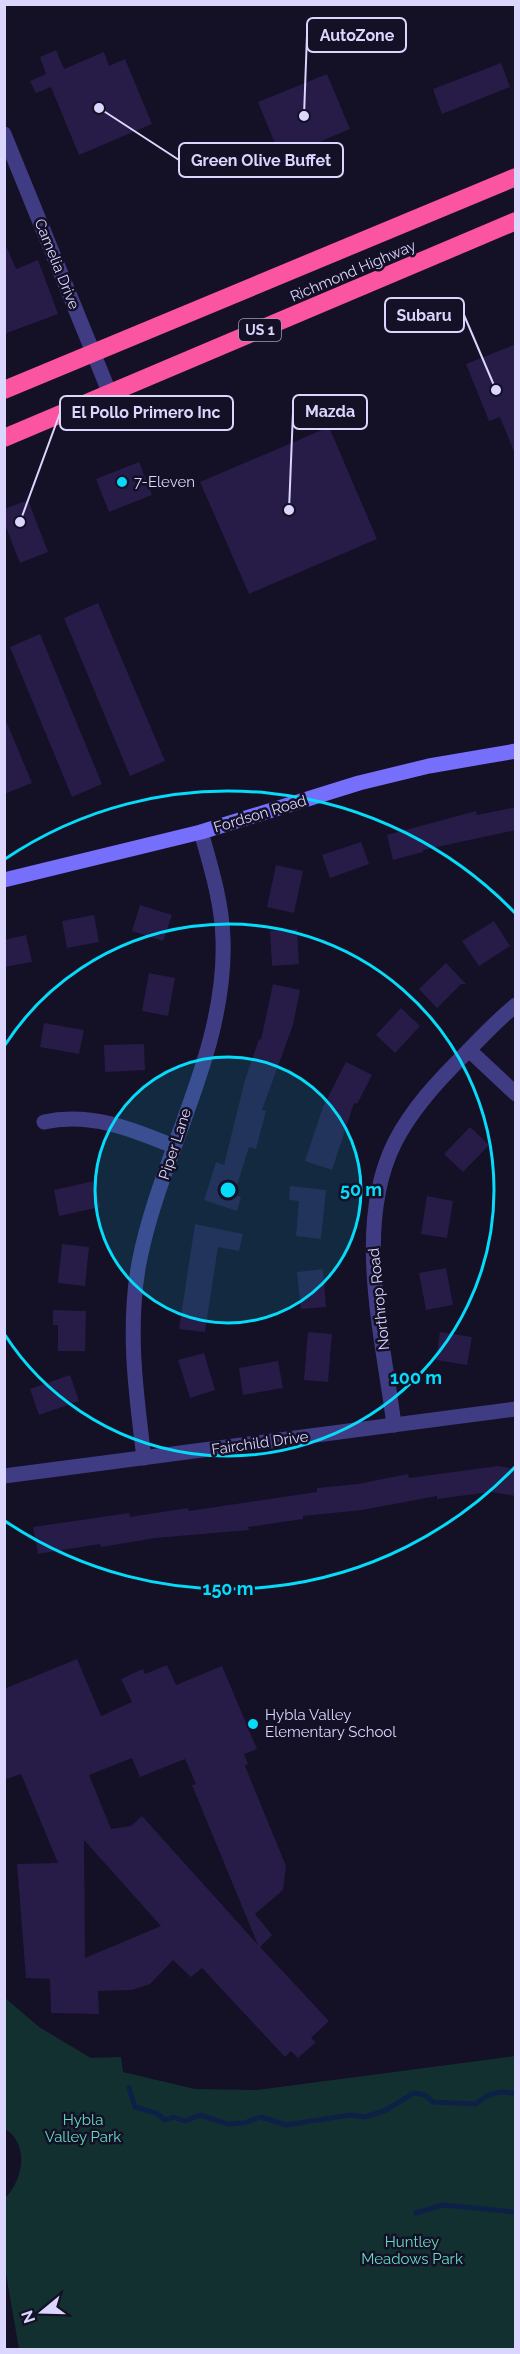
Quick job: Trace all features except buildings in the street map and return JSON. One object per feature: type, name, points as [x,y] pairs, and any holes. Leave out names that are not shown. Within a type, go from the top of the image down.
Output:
[{"type":"highway","name":"Richmond Highway","points":[[4,390],[516,177]]},
{"type":"highway","name":"Richmond Highway","points":[[4,438],[516,221]]},
{"type":"street","name":"Camelia Drive","points":[[4,134],[110,394]]},
{"type":"street","name":"Fordson Road","points":[[4,880],[201,832],[359,783],[429,766],[516,751]]},
{"type":"street","name":"Piper Lane","points":[[144,1458],[134,1379],[135,1294],[145,1235],[211,1037],[222,973],[220,907],[201,832]]},
{"type":"street","name":"Northrop Road","points":[[394,1425],[374,1265],[373,1231],[377,1197],[388,1157],[407,1122],[430,1091],[516,1005]]},
{"type":"street","points":[[469,1050],[516,1094]]},
{"type":"street","points":[[44,1122],[61,1118],[104,1121],[174,1146]]},
{"type":"street","name":"Fairchild Drive","points":[[4,1476],[516,1410]]},
{"type":"green space","name":"Huntley Meadows Park","points":[[4,1997],[39,2027],[91,2058],[121,2057],[123,2072],[195,2089],[257,2090],[515,2056],[515,2349],[19,2349],[5,2268],[5,2198],[20,2173],[21,2153],[13,2136],[5,2129]]},
{"type":"waterway","points":[[129,2088],[135,2107],[156,2113],[165,2120],[173,2117],[185,2121],[200,2115],[228,2124],[244,2123],[261,2117],[286,2125],[350,2115],[365,2117],[384,2111],[414,2093],[425,2095],[433,2102],[476,2104],[494,2093],[516,2094]]},
{"type":"waterway","points":[[416,2213],[443,2205],[516,2212]]},
{"type":"place","name":"Green Olive Buffet","points":[[99,108]]},
{"type":"place","name":"AutoZone","points":[[304,116]]},
{"type":"place","name":"Subaru","points":[[496,390]]},
{"type":"place","name":"7-Eleven","points":[[122,482]]},
{"type":"place","name":"Mazda","points":[[289,510]]},
{"type":"place","name":"El Pollo Primero Inc","points":[[20,522]]},
{"type":"place","name":"Hybla Valley Elementary School","points":[[253,1724]]},
{"type":"park label","name":"Hybla Valley Park","points":[[83,2128]]}]
